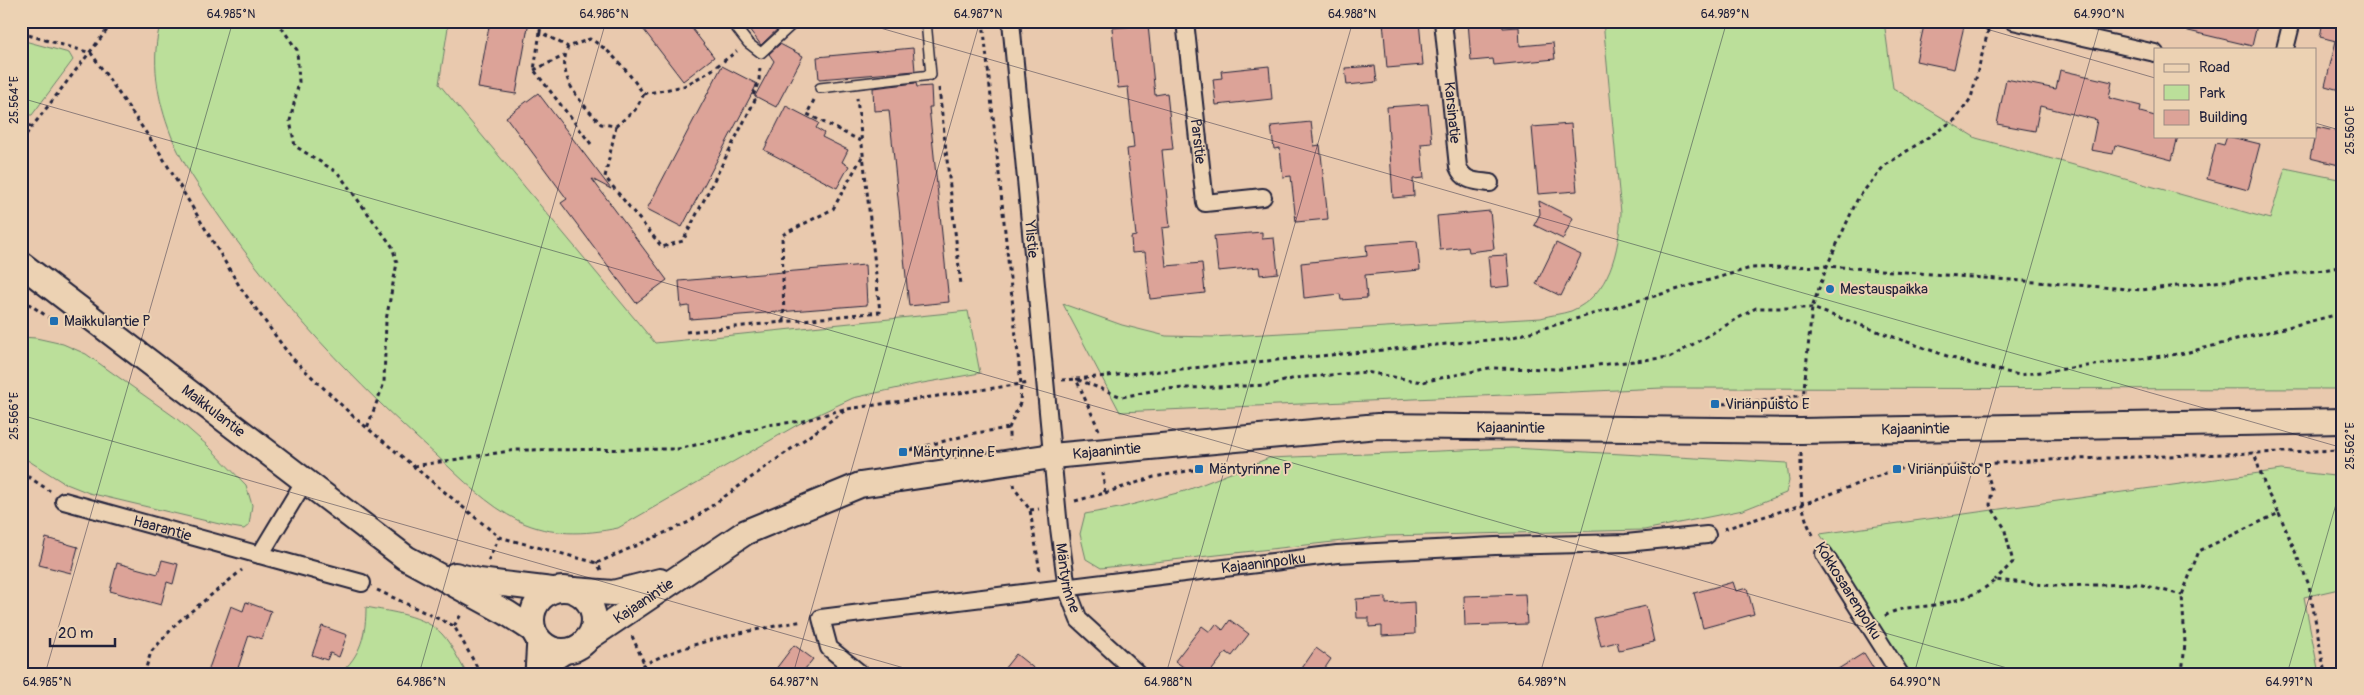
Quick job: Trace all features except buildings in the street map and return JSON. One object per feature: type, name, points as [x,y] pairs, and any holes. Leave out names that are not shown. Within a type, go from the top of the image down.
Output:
[{"type":"main road","name":"Maikkulantie","points":[[21,264],[304,482],[406,558],[507,613],[535,635]]},
{"type":"main road","name":"Kajaanintie","points":[[578,645],[746,532],[860,485],[1052,456],[1378,426],[1801,430],[2343,421]]},
{"type":"main road","name":"Maikkulantie","points":[[406,558],[479,581],[563,590]]},
{"type":"main road","name":"Kajaanintie","points":[[563,590],[613,593],[655,584],[699,563]]},
{"type":"main road","points":[[563,590],[583,595],[590,604],[594,614],[593,629],[578,645],[558,651],[548,647],[535,635],[531,619],[538,599],[563,590]]},
{"type":"street","name":"Ylistie","points":[[1011,21],[1052,456]]},
{"type":"street","name":"Parsitie","points":[[1185,21],[1205,203],[1263,196]]},
{"type":"street","name":"Karsinatie","points":[[1442,21],[1458,167],[1461,175],[1469,180],[1490,183]]},
{"type":"street","points":[[2013,21],[2154,53]]},
{"type":"street","points":[[2285,48],[2292,21]]},
{"type":"street","name":"Mäntyrinne","points":[[1052,456],[1067,588],[1079,620],[1138,674]]},
{"type":"street","points":[[260,555],[304,482]]},
{"type":"street","name":"Haarantie","points":[[64,501],[362,583]]},
{"type":"street","name":"Kajaaninpolku","points":[[821,618],[1338,554],[1495,546],[1626,544],[1707,535]]},
{"type":"street","name":"Kokkosaarenpolku","points":[[1824,554],[1900,674]]},
{"type":"street","points":[[821,618],[828,648],[861,674]]},
{"type":"street","points":[[535,635],[536,674]]},
{"type":"street","name":"Kajaanintie","points":[[541,674],[552,661],[578,645]]},
{"type":"lane","points":[[731,21],[748,43],[760,54],[796,21]]},
{"type":"lane","points":[[820,88],[931,76],[926,21]]},
{"type":"path","points":[[21,141],[114,21]]},
{"type":"path","points":[[277,21],[297,50],[299,82],[290,120],[295,146],[338,173],[392,246],[397,263],[386,320],[384,383],[367,428]]},
{"type":"path","points":[[541,21],[534,70],[591,144]]},
{"type":"path","points":[[982,21],[1021,384],[1020,403],[1009,428],[1010,462],[1015,489],[1030,510],[1043,592]]},
{"type":"path","name":"Kokkosaarenpolku","points":[[1824,554],[1807,526],[1802,505],[1801,430],[1812,308],[1827,266],[1858,198],[1884,166],[1956,120],[1971,98],[1988,31],[1994,21]]},
{"type":"path","points":[[540,32],[568,47]]},
{"type":"path","points":[[21,33],[91,53],[160,153],[240,287],[285,349],[367,428],[499,536],[597,562],[689,522],[847,409]]},
{"type":"path","points":[[616,126],[601,124],[574,93],[566,75],[564,56],[568,47],[590,39],[601,45],[620,62],[644,94]]},
{"type":"path","points":[[748,43],[709,72],[684,86],[644,94],[634,110],[616,126],[606,178],[662,247],[683,241],[755,100],[753,96],[759,80],[760,54]]},
{"type":"path","points":[[534,70],[564,56]]},
{"type":"path","points":[[931,76],[938,83],[961,285]]},
{"type":"path","points":[[686,332],[880,312],[856,85]]},
{"type":"path","points":[[820,88],[807,114],[862,141]]},
{"type":"path","points":[[21,122],[32,127]]},
{"type":"path","points":[[784,322],[782,235],[833,209],[864,155]]},
{"type":"path","points":[[413,466],[516,450],[678,449],[730,437],[766,426],[803,420],[847,409],[1021,384],[1510,338],[1751,268],[1827,266],[2141,290],[2324,270],[2343,266]]},
{"type":"path","points":[[21,305],[26,302],[54,321]]},
{"type":"path","points":[[1076,379],[1122,398],[1161,388],[1270,385],[1295,378],[1366,372],[1422,382],[1489,368],[1562,369],[1671,357],[1756,308],[1812,308],[1964,362],[2019,375],[2185,353],[2343,313]]},
{"type":"path","points":[[1076,379],[1098,428],[1105,493]]},
{"type":"path","points":[[1715,404],[1750,403],[1803,395]]},
{"type":"path","points":[[903,452],[975,433],[1009,428]]},
{"type":"path","points":[[1707,535],[1802,505],[1897,469],[2254,452],[2343,450]]},
{"type":"path","points":[[2254,452],[2267,492],[2279,513],[2309,586],[2324,674]]},
{"type":"path","points":[[1870,626],[1894,610],[1936,605],[1986,590],[2013,562],[2004,527],[1990,505],[1992,489],[1984,464]]},
{"type":"path","points":[[1030,510],[1057,506],[1154,477],[1199,469]]},
{"type":"path","points":[[21,472],[64,501]]},
{"type":"path","points":[[2182,674],[2185,642],[2182,596],[2199,551],[2279,513]]},
{"type":"path","points":[[144,674],[151,652],[178,622],[260,555]]},
{"type":"path","points":[[597,562],[613,593]]},
{"type":"path","points":[[1995,580],[2055,586],[2138,584],[2182,596]]},
{"type":"path","points":[[362,583],[454,626],[481,674]]},
{"type":"path","points":[[623,614],[644,663]]},
{"type":"path","points":[[628,674],[644,663],[729,635],[821,618]]},
{"type":"green space","points":[[161,21],[449,21],[439,84],[655,343],[968,311],[980,373],[853,398],[804,421],[618,528],[568,533],[555,532],[519,521],[507,515],[475,491],[406,428],[348,371],[320,342],[268,281],[219,216],[187,167],[166,121],[159,93],[156,64],[156,50]]},
{"type":"green space","points":[[1603,21],[1884,21],[1893,88],[1976,138],[2270,219],[2285,168],[2343,180],[2343,389],[1662,388],[1120,412],[1063,304],[1122,325],[1166,336],[1213,337],[1541,318],[1571,311],[1584,304],[1595,294],[1610,270],[1618,242],[1621,213]]},
{"type":"green space","points":[[21,40],[69,53],[73,60],[32,115],[21,115]]},
{"type":"green space","points":[[21,337],[63,344],[86,354],[176,418],[208,446],[246,485],[252,505],[249,525],[244,529],[232,527],[89,493],[64,483],[21,456]]},
{"type":"green space","points":[[1512,448],[1787,463],[1789,481],[1786,493],[1743,510],[1644,530],[1387,536],[1101,568],[1086,559],[1080,534],[1085,514],[1119,508],[1185,491],[1269,458]]},
{"type":"green space","points":[[2281,470],[2343,477],[2343,588],[2304,597],[2319,674],[1911,674],[1820,534]]},
{"type":"green space","points":[[366,607],[407,615],[426,622],[442,634],[467,674],[339,674],[352,660],[361,644],[365,626]]},
{"type":"place","name":"Mestauspaikka","points":[[1830,289]]},
{"type":"place","name":"Maikkulantie P","points":[[54,321]]},
{"type":"place","name":"Viriänpuisto E","points":[[1715,404]]},
{"type":"place","name":"Mäntyrinne E","points":[[903,452]]},
{"type":"place","name":"Mäntyrinne P","points":[[1199,469]]},
{"type":"place","name":"Viriänpuisto P","points":[[1897,469]]}]
